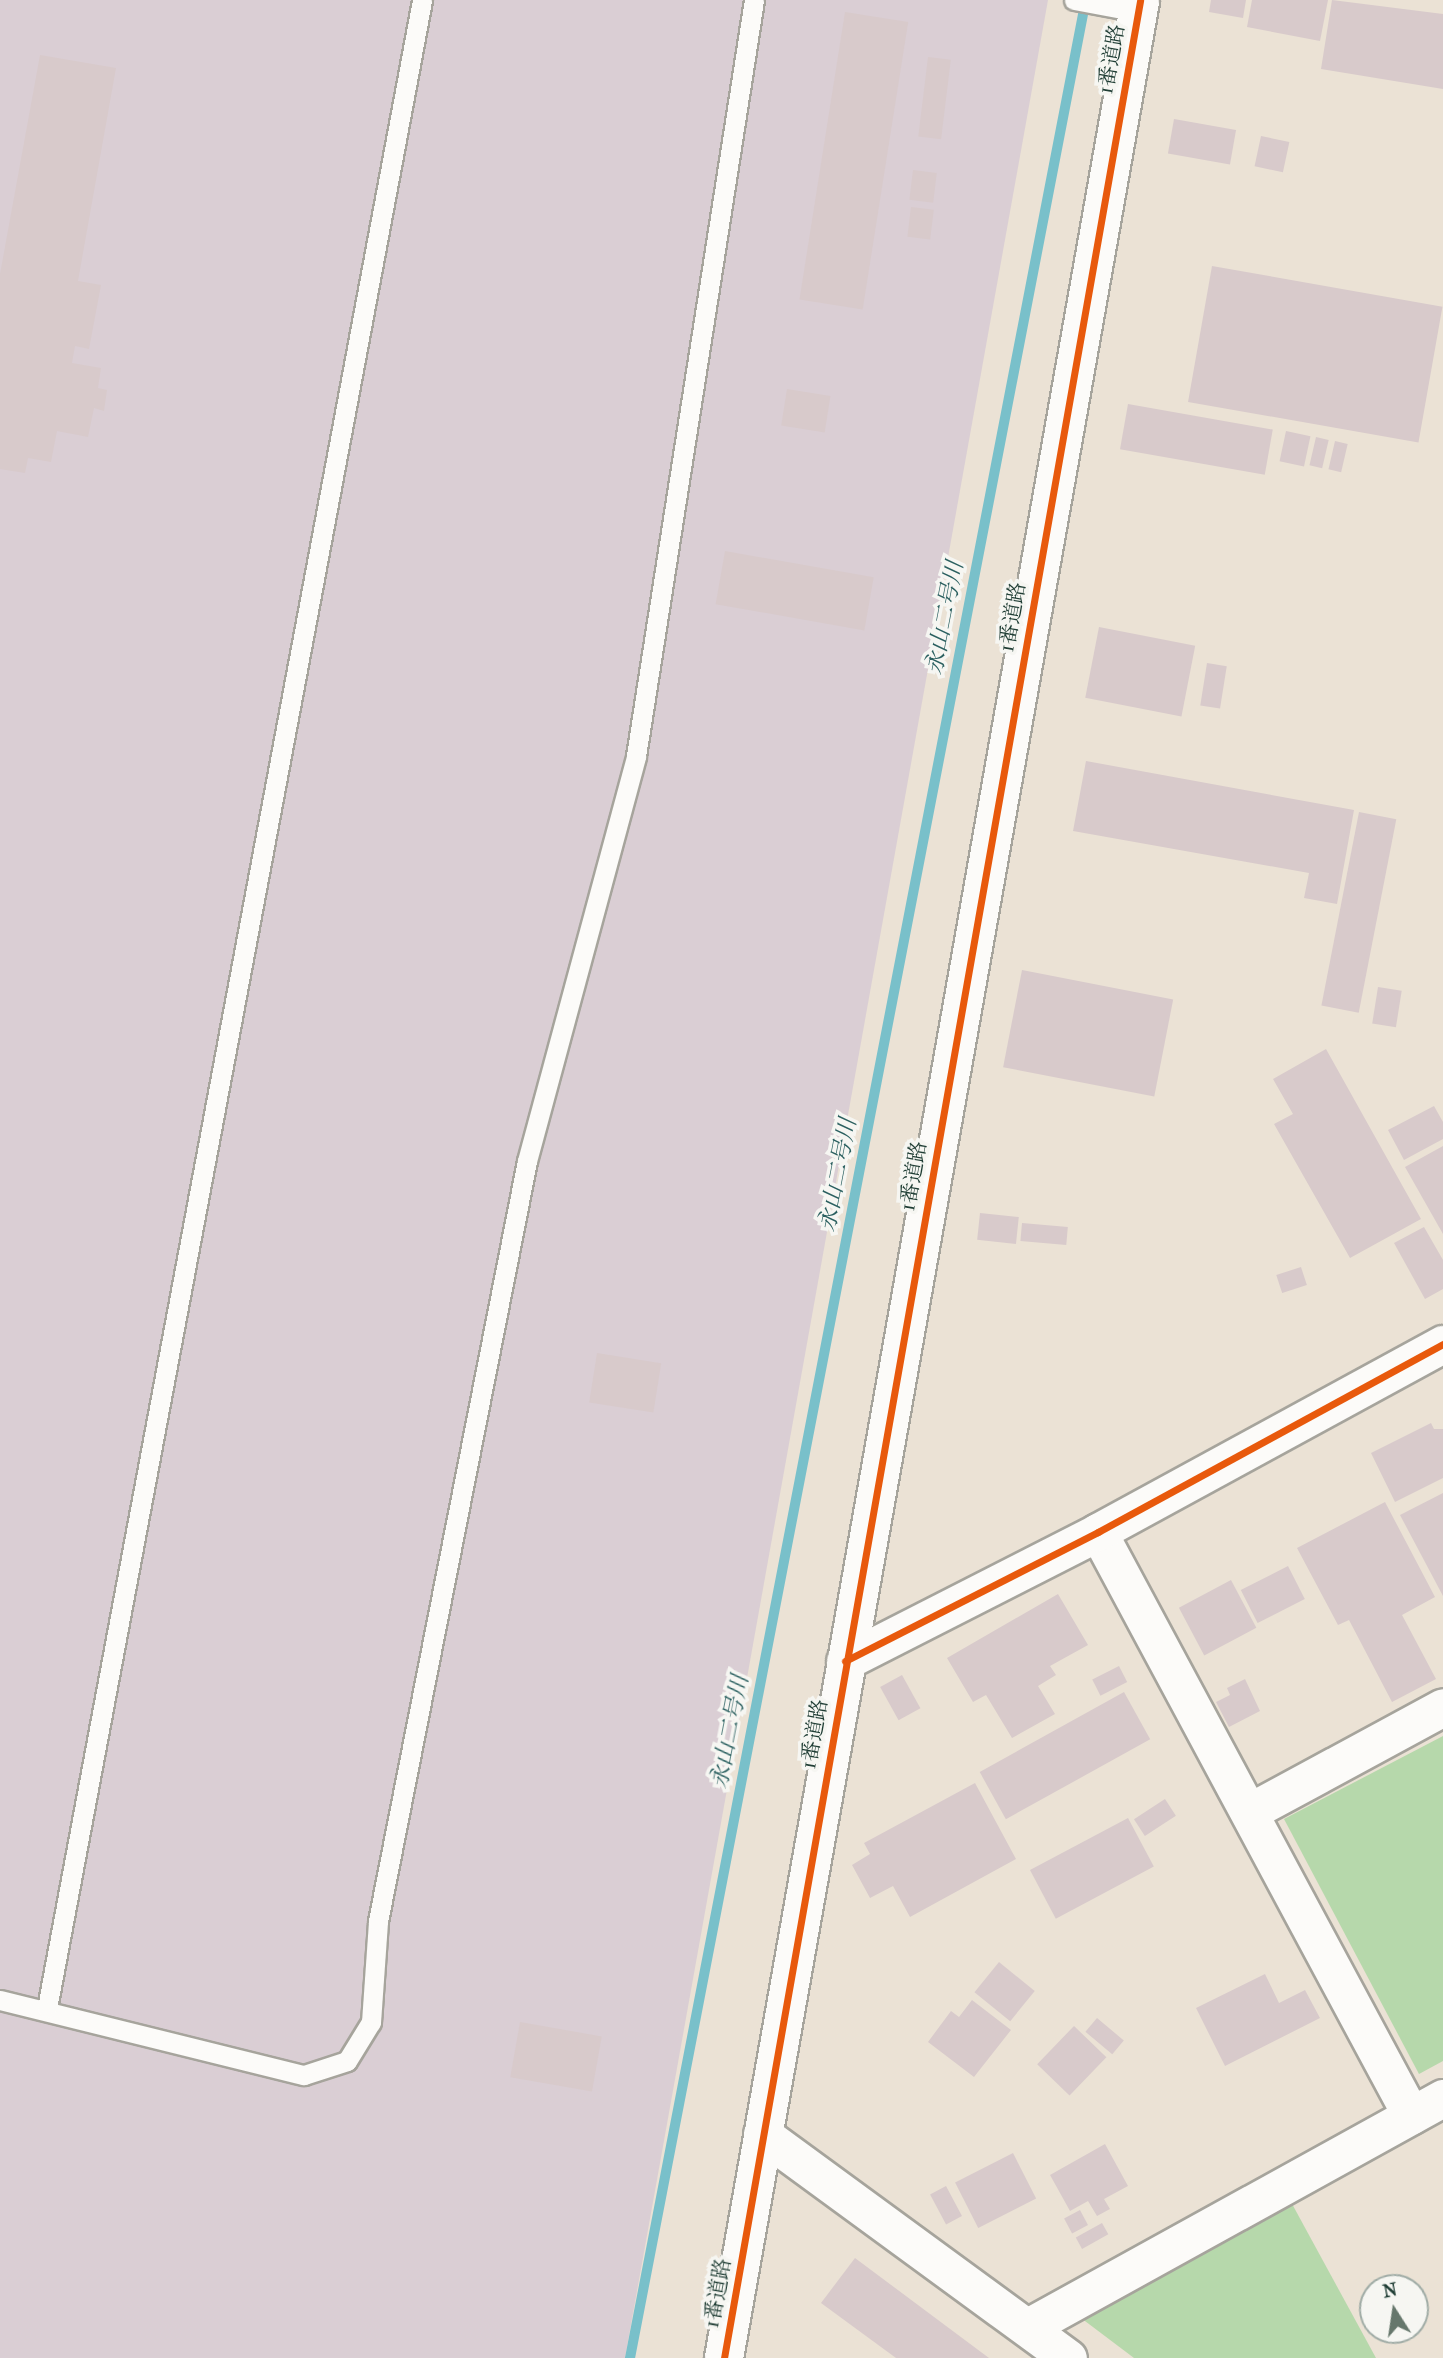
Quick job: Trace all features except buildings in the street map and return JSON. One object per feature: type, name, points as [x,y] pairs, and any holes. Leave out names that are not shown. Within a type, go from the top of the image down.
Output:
[{"type":"street","name":"1番道路","points":[[724,2358],[1130,6]]},
{"type":"street","points":[[845,1661],[1098,1532],[1443,1344]]},
{"type":"street","points":[[1098,1532],[1251,1811],[1410,2115]]},
{"type":"street","points":[[1251,1811],[1443,1707]]},
{"type":"street","points":[[1028,2327],[1443,2098]]},
{"type":"street","points":[[762,2134],[1068,2358]]},
{"type":"lane","points":[[47,2008],[422,0]]},
{"type":"lane","points":[[0,2000],[47,2008],[304,2075],[347,2061],[371,2022],[378,1921],[527,1161],[636,756],[754,0]]},
{"type":"lane","points":[[1074,0],[1130,6]]},
{"type":"shaded area","points":[[0,0],[1048,0],[625,2358],[0,2358]]},
{"type":"green space","points":[[1443,1736],[1443,2061],[1419,2074],[1284,1819]]},
{"type":"green space","points":[[1291,2202],[1359,2327],[1359,2344],[1368,2344],[1376,2358],[1134,2358],[1077,2315]]},
{"type":"waterway","name":"永山二号川","points":[[630,2358],[1086,0]]},
{"type":"cycle path","points":[[724,2358],[1140,0]]},
{"type":"cycle path","points":[[845,1661],[1098,1532],[1443,1344]]}]
